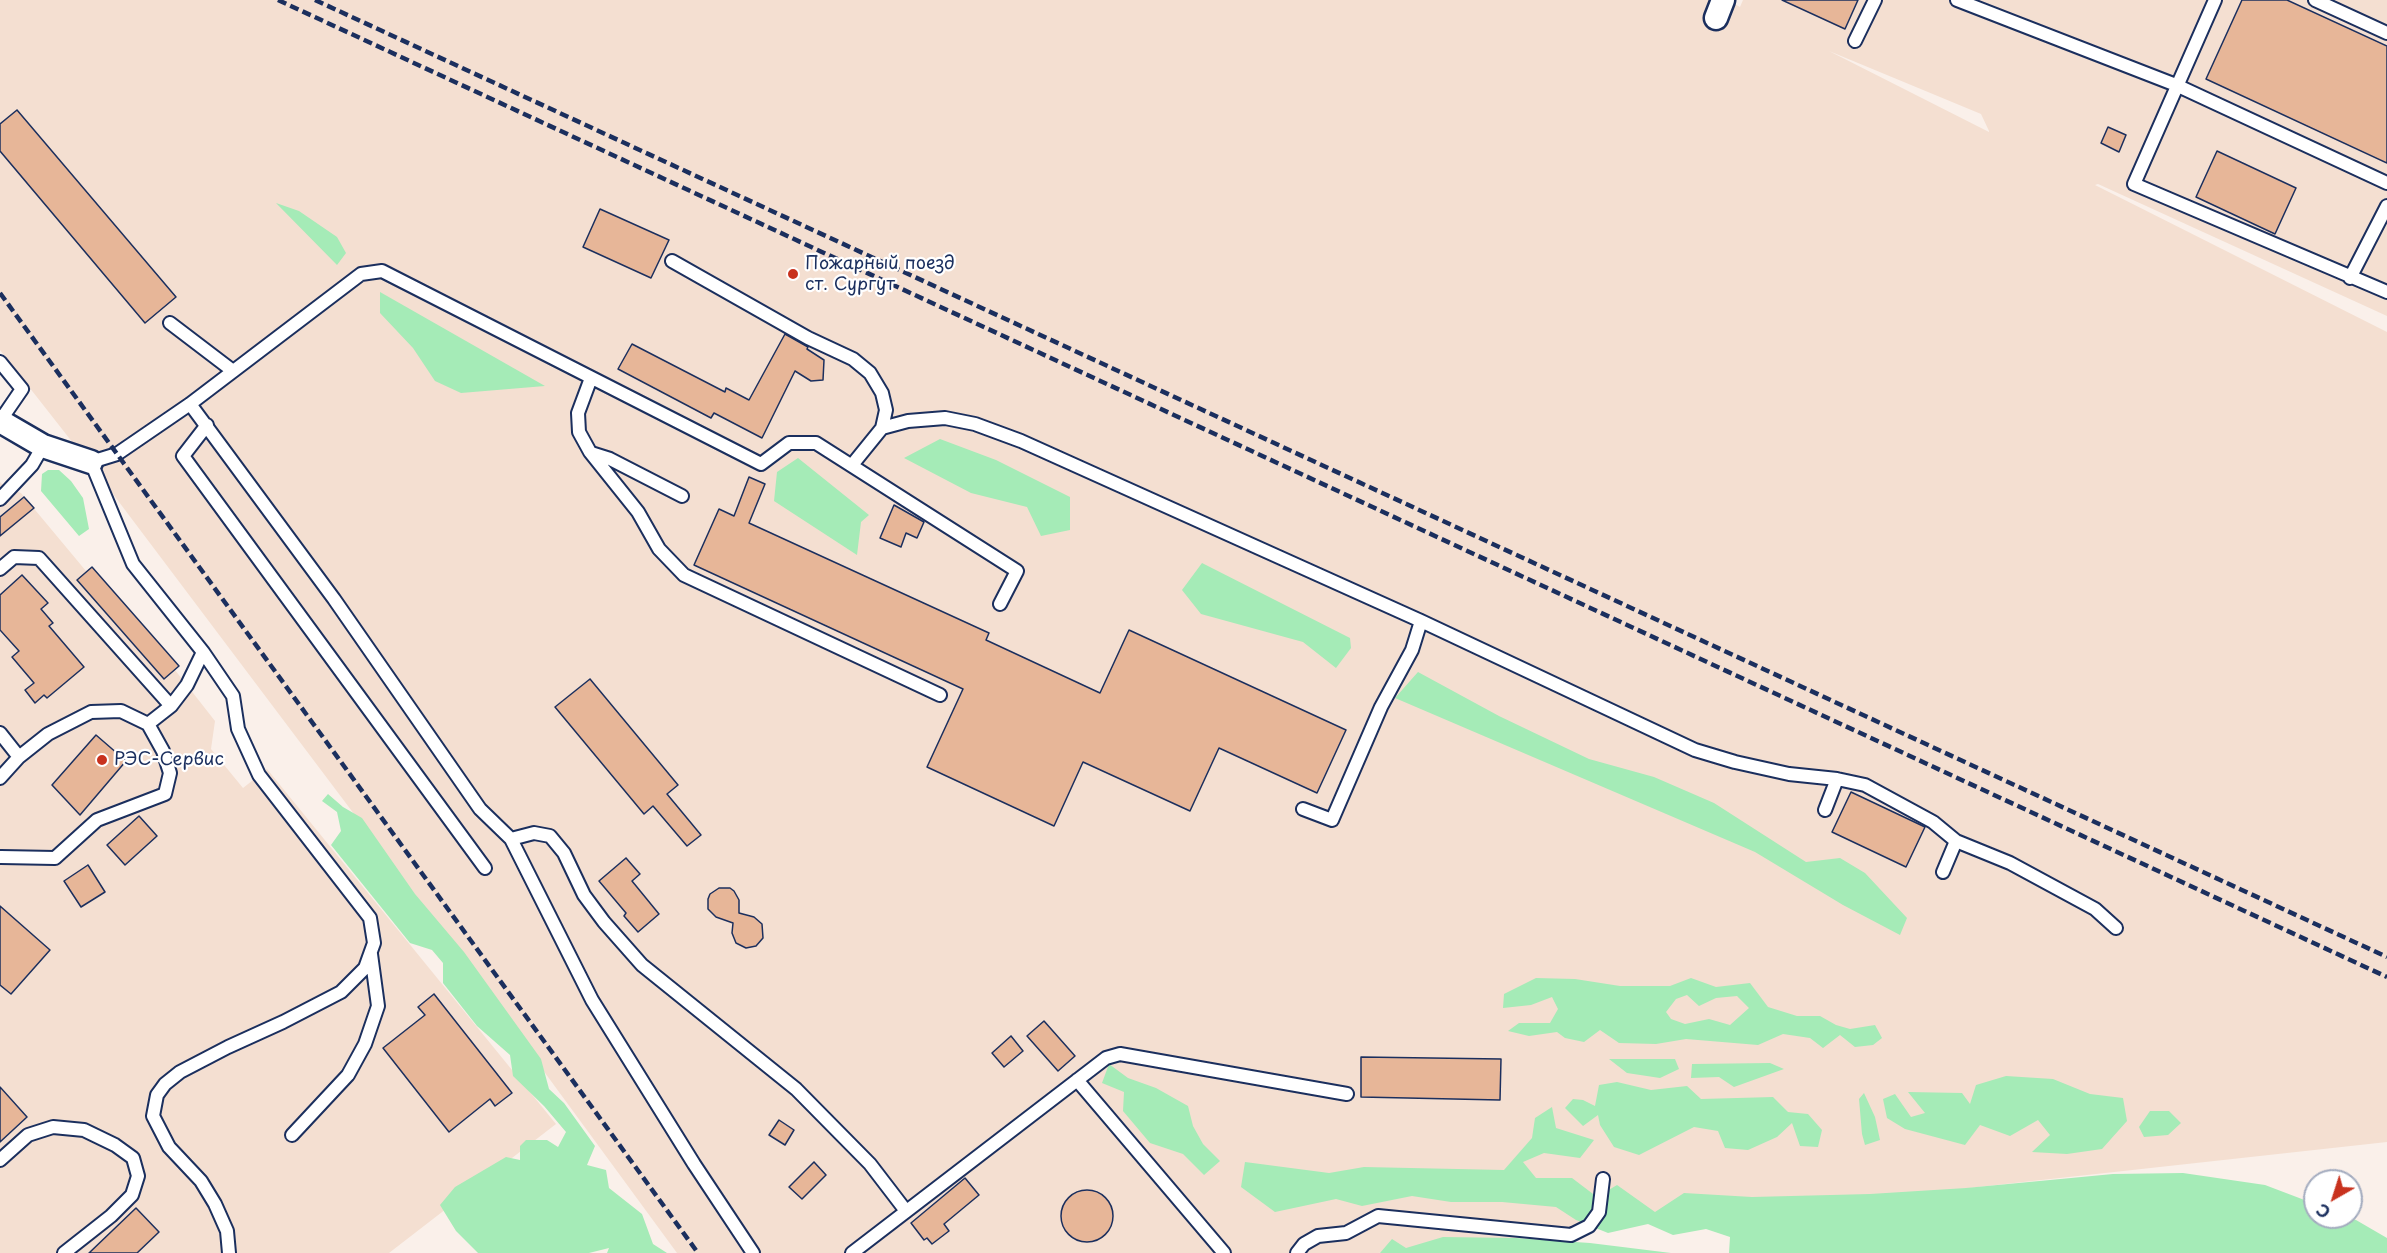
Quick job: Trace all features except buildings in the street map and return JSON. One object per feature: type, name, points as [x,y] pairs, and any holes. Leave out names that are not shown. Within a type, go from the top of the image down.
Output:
[{"type":"street","points":[[0,421],[43,446],[91,462]]},
{"type":"lane","points":[[1856,41],[1875,0]]},
{"type":"lane","points":[[1957,0],[2176,85],[2387,183]]},
{"type":"lane","points":[[2215,0],[2134,184],[2387,292]]},
{"type":"lane","points":[[2315,0],[2387,33]]},
{"type":"lane","points":[[2350,278],[2387,206]]},
{"type":"lane","points":[[672,261],[808,338],[853,359],[870,373],[882,393],[886,410],[882,428],[852,465]]},
{"type":"lane","points":[[229,1253],[227,1231],[215,1204],[201,1181],[169,1147],[153,1116],[157,1095],[165,1084],[180,1072],[341,992],[365,968],[374,943],[370,918],[259,775],[238,729],[233,696],[203,652],[132,564],[91,462],[117,454],[190,404],[361,274],[382,271],[761,464],[789,443],[816,443],[1017,571],[1000,604]]},
{"type":"lane","points":[[170,323],[233,371]]},
{"type":"lane","points":[[0,362],[22,389],[0,421]]},
{"type":"lane","points":[[591,378],[578,413],[579,432],[590,453],[638,512],[659,549],[684,575],[940,695]]},
{"type":"lane","points":[[190,404],[334,599],[480,809],[511,839],[592,1000],[694,1164],[753,1253]]},
{"type":"lane","points":[[882,428],[908,422],[945,418],[975,424],[1021,441],[1421,621],[1695,750],[1789,774],[1837,779],[1865,785],[1933,822],[1956,841],[2010,863],[2095,909],[2116,928]]},
{"type":"lane","points":[[207,425],[183,456],[484,868]]},
{"type":"lane","points":[[0,499],[32,465],[43,446]]},
{"type":"lane","points":[[590,453],[610,459],[682,496]]},
{"type":"lane","points":[[0,569],[14,557],[39,558],[171,706]]},
{"type":"lane","points":[[1304,809],[1332,820],[1381,707],[1412,650],[1421,621]]},
{"type":"lane","points":[[148,724],[171,706],[187,685],[203,652]]},
{"type":"lane","points":[[0,778],[19,757],[48,734],[91,712],[121,711],[148,724],[163,751],[170,773],[165,794],[97,820],[55,858],[0,854]]},
{"type":"lane","points":[[0,733],[19,757]]},
{"type":"lane","points":[[1825,810],[1837,779]]},
{"type":"lane","points":[[511,839],[534,833],[550,836],[564,853],[584,895],[603,922],[642,964],[796,1089],[870,1164],[906,1211]]},
{"type":"lane","points":[[1942,872],[1956,841]]},
{"type":"lane","points":[[292,1135],[348,1075],[364,1044],[378,1006],[377,984],[371,952]]},
{"type":"lane","points":[[852,1253],[1106,1058],[1120,1054],[1347,1094]]},
{"type":"lane","points":[[1077,1080],[1224,1253]]},
{"type":"lane","points":[[0,1160],[28,1135],[53,1127],[84,1130],[115,1145],[133,1158],[138,1176],[132,1195],[111,1216],[64,1253]]},
{"type":"lane","points":[[1298,1253],[1304,1244],[1318,1236],[1346,1233],[1378,1216],[1571,1235],[1589,1226],[1599,1212],[1603,1179]]},
{"type":"shaded area","points":[[0,0],[1727,0],[1740,7],[1743,0],[2387,0],[2387,316],[2098,184],[2095,185],[2387,332],[2387,1142],[1378,1253],[677,1253],[400,875],[113,494],[0,350]],"holes":[[[1829,51],[1981,114],[1989,132]]]},
{"type":"shaded area","points":[[0,482],[21,493],[86,571],[92,567],[179,666],[175,670],[215,721],[211,749],[243,788],[267,769],[556,1124],[389,1253],[0,1253]]},
{"type":"green space","points":[[276,203],[299,211],[337,237],[346,253],[337,265]]},
{"type":"green space","points":[[380,292],[545,386],[461,393],[435,381],[413,348],[380,313]]},
{"type":"green space","points":[[940,439],[996,460],[1070,497],[1070,530],[1041,536],[1027,507],[971,493],[904,458]]},
{"type":"green space","points":[[798,458],[869,515],[861,522],[857,555],[774,501],[777,472]]},
{"type":"green space","points":[[48,470],[59,470],[71,481],[83,498],[89,529],[79,536],[41,491],[42,474]]},
{"type":"green space","points":[[1202,563],[1350,638],[1351,648],[1336,668],[1303,642],[1201,614],[1182,590]]},
{"type":"green space","points":[[1418,672],[1499,716],[1589,759],[1654,777],[1714,803],[1806,862],[1840,858],[1865,873],[1907,918],[1900,935],[1843,905],[1755,852],[1395,698]]},
{"type":"green space","points":[[328,794],[343,807],[362,818],[415,894],[464,952],[541,1059],[549,1089],[564,1103],[595,1146],[587,1165],[606,1170],[609,1188],[642,1214],[653,1244],[667,1253],[607,1253],[609,1248],[589,1253],[478,1253],[456,1231],[440,1205],[455,1187],[506,1157],[520,1160],[520,1146],[526,1140],[547,1140],[558,1147],[566,1132],[544,1106],[513,1076],[510,1055],[477,1026],[443,983],[443,963],[432,950],[410,943],[331,845],[341,831],[337,812],[322,801]]},
{"type":"green space","points":[[1536,978],[1575,979],[1620,986],[1670,986],[1691,978],[1716,987],[1750,983],[1768,1007],[1797,1016],[1820,1016],[1836,1025],[1850,1029],[1875,1025],[1882,1038],[1873,1045],[1855,1047],[1840,1035],[1823,1048],[1810,1038],[1783,1034],[1758,1045],[1686,1039],[1656,1044],[1619,1043],[1600,1030],[1584,1042],[1565,1038],[1557,1032],[1529,1036],[1508,1031],[1519,1023],[1550,1023],[1558,1009],[1552,997],[1531,1005],[1503,1008],[1504,994]],"holes":[[[1687,995],[1699,1006],[1716,998],[1737,996],[1749,1008],[1730,1025],[1709,1019],[1685,1024],[1671,1019],[1666,1012],[1676,999]]]},
{"type":"green space","points":[[1609,1059],[1675,1059],[1679,1069],[1660,1078],[1627,1073]]},
{"type":"green space","points":[[1770,1063],[1784,1069],[1734,1087],[1719,1077],[1691,1078],[1692,1064]]},
{"type":"green space","points":[[1109,1064],[1128,1078],[1156,1088],[1188,1106],[1193,1126],[1203,1144],[1220,1161],[1204,1175],[1183,1154],[1150,1143],[1123,1111],[1124,1092],[1102,1083]]},
{"type":"green space","points":[[2006,1076],[2053,1079],[2090,1094],[2123,1098],[2127,1121],[2102,1149],[2067,1154],[2032,1152],[2050,1135],[2038,1120],[2010,1136],[1980,1125],[1965,1145],[1905,1129],[1887,1118],[1883,1099],[1895,1094],[1911,1117],[1925,1113],[1908,1092],[1962,1093],[1970,1104],[1976,1085]]},
{"type":"green space","points":[[1617,1082],[1651,1090],[1687,1086],[1701,1099],[1773,1097],[1788,1112],[1808,1114],[1822,1130],[1818,1147],[1800,1146],[1792,1123],[1777,1137],[1748,1150],[1725,1148],[1718,1131],[1694,1127],[1639,1155],[1614,1147],[1600,1125],[1598,1115],[1583,1126],[1565,1108],[1573,1099],[1583,1100],[1595,1106],[1599,1085]]},
{"type":"green space","points":[[1864,1093],[1875,1117],[1880,1140],[1865,1145],[1859,1099]]},
{"type":"green space","points":[[1552,1107],[1556,1128],[1594,1140],[1580,1158],[1544,1153],[1523,1162],[1536,1178],[1572,1178],[1597,1197],[1617,1185],[1655,1212],[1684,1193],[1752,1197],[1870,1194],[1966,1188],[2113,1174],[2183,1173],[2265,1185],[2303,1199],[2303,1229],[2363,1229],[2363,1224],[2387,1238],[2387,1253],[1729,1253],[1730,1237],[1706,1229],[1673,1235],[1648,1224],[1608,1233],[1576,1220],[1556,1207],[1502,1202],[1451,1202],[1412,1196],[1362,1206],[1336,1199],[1275,1212],[1241,1187],[1245,1162],[1329,1173],[1364,1167],[1504,1170],[1532,1138],[1535,1118]]},
{"type":"green space","points":[[2150,1111],[2169,1111],[2181,1123],[2168,1135],[2144,1137],[2139,1127]]},
{"type":"green space","points":[[1443,1237],[1516,1238],[1590,1243],[1671,1253],[1380,1253],[1392,1239],[1406,1248]]},
{"type":"railway","points":[[278,0],[2387,977]]},
{"type":"railway","points":[[315,0],[2387,957]]},
{"type":"railway","points":[[0,293],[698,1253]]},
{"type":"place","name":"Пожарный поезд ст. Сургут","points":[[793,274]]},
{"type":"place","name":"РЭС-Сервис","points":[[102,760]]}]
